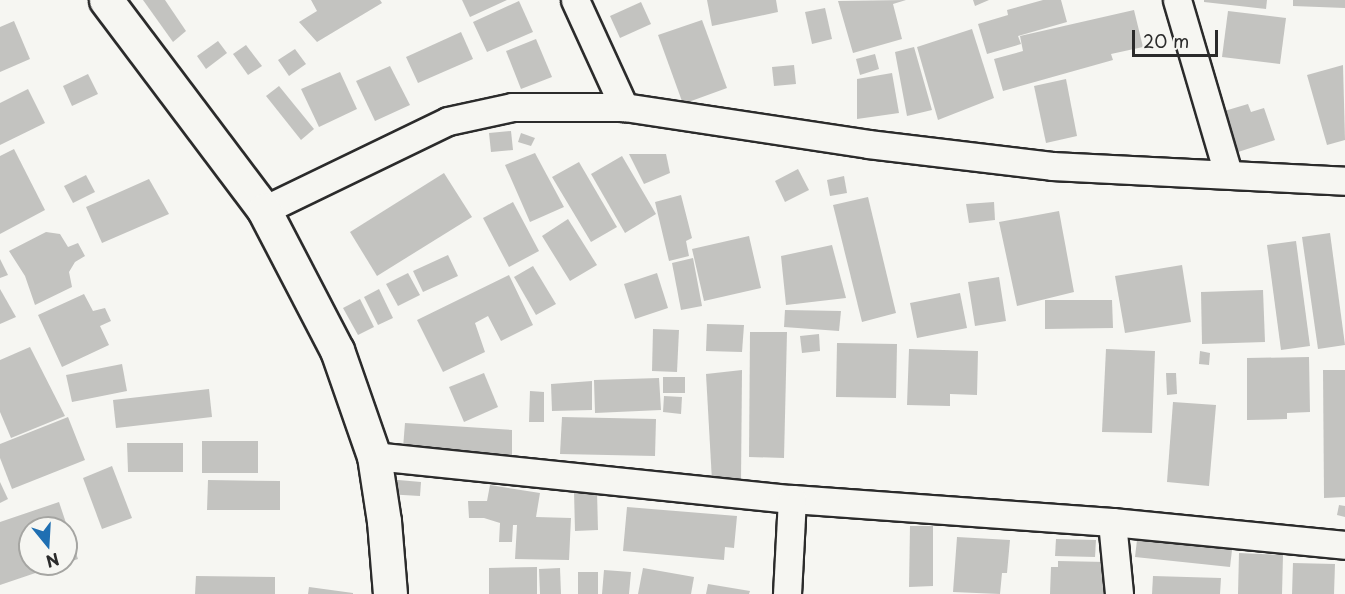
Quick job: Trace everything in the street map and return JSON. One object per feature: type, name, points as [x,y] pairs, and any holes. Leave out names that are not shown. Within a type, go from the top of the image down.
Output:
[{"type":"street","points":[[106,0],[264,210],[337,350],[374,456],[384,521],[390,594]]},
{"type":"street","points":[[575,0],[624,107]]},
{"type":"street","points":[[1177,0],[1228,173]]},
{"type":"street","points":[[264,210],[448,122],[512,107],[624,107],[868,144],[1052,166],[1228,173],[1345,181]]},
{"type":"street","points":[[374,456],[792,499],[1112,522],[1345,545]]},
{"type":"street","points":[[787,594],[792,499]]},
{"type":"street","points":[[1112,522],[1119,594]]},
{"type":"building","points":[[143,0],[165,0],[186,31],[173,42]]},
{"type":"building","points":[[311,0],[380,0],[382,3],[317,42],[299,22],[317,11]]},
{"type":"building","points":[[462,0],[507,0],[470,17]]},
{"type":"building","points":[[707,0],[776,0],[778,12],[712,26]]},
{"type":"building","points":[[906,0],[893,4],[902,39],[853,53],[838,1]]},
{"type":"building","points":[[973,0],[989,0],[975,6]]},
{"type":"building","points":[[1043,0],[1061,0],[1067,22],[1018,36],[1021,44],[987,54],[978,24],[1008,15],[1007,10]]},
{"type":"building","points":[[1204,0],[1267,0],[1266,9],[1204,2]]},
{"type":"building","points":[[1293,0],[1345,0],[1345,8],[1293,6]]},
{"type":"building","points":[[519,1],[533,32],[487,52],[473,22]]},
{"type":"building","points":[[641,2],[651,24],[620,38],[610,16]]},
{"type":"building","points":[[825,8],[832,39],[812,44],[805,12]]},
{"type":"building","points":[[1134,10],[1143,47],[1111,54],[1113,60],[1003,91],[994,59],[1023,51],[1020,36]]},
{"type":"building","points":[[1228,11],[1286,18],[1280,64],[1222,57]]},
{"type":"building","points":[[702,20],[727,88],[683,104],[658,35]]},
{"type":"building","points":[[14,21],[30,59],[0,72],[0,27]]},
{"type":"building","points":[[972,29],[994,98],[938,120],[917,47]]},
{"type":"building","points":[[461,32],[473,59],[418,83],[406,57]]},
{"type":"building","points":[[536,39],[552,77],[521,89],[506,51]]},
{"type":"building","points":[[218,41],[227,53],[206,69],[197,56]]},
{"type":"building","points":[[246,45],[262,66],[248,75],[233,54]]},
{"type":"building","points":[[914,47],[932,110],[907,116],[895,52]]},
{"type":"building","points":[[295,49],[306,64],[289,76],[278,60]]},
{"type":"building","points":[[875,54],[879,69],[860,75],[856,59]]},
{"type":"building","points":[[794,65],[796,84],[774,86],[772,67]]},
{"type":"building","points":[[1343,65],[1345,140],[1327,145],[1307,75]]},
{"type":"building","points":[[390,66],[410,105],[375,121],[356,81]]},
{"type":"building","points":[[340,72],[357,109],[319,127],[301,89]]},
{"type":"building","points":[[892,73],[899,113],[857,119],[857,79]]},
{"type":"building","points":[[88,74],[98,94],[72,106],[63,86]]},
{"type":"building","points":[[1066,79],[1077,136],[1046,143],[1034,86]]},
{"type":"building","points":[[279,86],[314,129],[301,140],[266,96]]},
{"type":"building","points":[[28,89],[45,123],[0,145],[0,103]]},
{"type":"building","points":[[1248,104],[1251,112],[1264,108],[1275,140],[1235,153],[1221,112]]},
{"type":"building","points":[[511,131],[513,150],[491,152],[489,133]]},
{"type":"building","points":[[521,133],[535,138],[531,146],[518,142]]},
{"type":"building","points":[[14,149],[45,210],[0,234],[0,156]]},
{"type":"building","points":[[535,153],[564,207],[530,222],[505,165]]},
{"type":"building","points":[[629,154],[666,154],[670,173],[644,184]]},
{"type":"building","points":[[622,156],[656,214],[625,233],[591,174]]},
{"type":"building","points":[[579,162],[617,227],[591,242],[552,177]]},
{"type":"building","points":[[798,169],[809,190],[785,202],[775,181]]},
{"type":"building","points":[[444,173],[472,217],[377,276],[350,232]]},
{"type":"building","points":[[86,175],[95,192],[73,203],[64,186]]},
{"type":"building","points":[[844,176],[847,193],[830,196],[827,180]]},
{"type":"building","points":[[149,179],[169,214],[102,243],[86,207]]},
{"type":"building","points":[[681,195],[692,238],[686,241],[689,256],[669,261],[655,202]]},
{"type":"building","points":[[868,197],[896,313],[862,322],[833,205]]},
{"type":"building","points":[[513,202],[539,251],[509,267],[483,218]]},
{"type":"building","points":[[994,202],[995,220],[969,223],[966,204]]},
{"type":"building","points":[[1059,211],[1074,292],[1017,306],[999,222]]},
{"type":"building","points":[[568,219],[597,265],[570,281],[542,236]]},
{"type":"building","points":[[46,232],[60,234],[68,247],[78,243],[85,256],[75,262],[69,272],[72,287],[35,305],[25,276],[9,251]]},
{"type":"building","points":[[1330,233],[1345,345],[1318,349],[1302,237]]},
{"type":"building","points":[[749,236],[761,288],[704,301],[692,249]]},
{"type":"building","points":[[1296,241],[1310,346],[1281,350],[1267,245]]},
{"type":"building","points":[[832,245],[846,298],[786,305],[781,256]]},
{"type":"building","points":[[448,255],[458,276],[423,292],[413,271]]},
{"type":"building","points":[[693,258],[702,306],[681,310],[672,263]]},
{"type":"building","points":[[0,259],[8,275],[0,278]]},
{"type":"building","points":[[1182,265],[1191,322],[1125,333],[1115,276]]},
{"type":"building","points":[[533,266],[556,304],[536,315],[514,277]]},
{"type":"building","points":[[408,273],[420,295],[398,306],[386,284]]},
{"type":"building","points":[[657,273],[668,308],[635,319],[624,284]]},
{"type":"building","points":[[509,275],[533,325],[501,341],[488,316],[475,323],[485,352],[443,372],[417,320]]},
{"type":"building","points":[[999,277],[1006,321],[975,326],[968,282]]},
{"type":"building","points":[[0,289],[16,317],[0,324]]},
{"type":"building","points":[[379,289],[393,318],[378,325],[364,297]]},
{"type":"building","points":[[1263,290],[1265,342],[1202,344],[1201,292]]},
{"type":"building","points":[[960,293],[967,328],[917,338],[910,303]]},
{"type":"building","points":[[84,294],[93,311],[105,308],[111,321],[100,326],[109,345],[62,367],[38,315]]},
{"type":"building","points":[[360,299],[374,327],[358,335],[343,308]]},
{"type":"building","points":[[1045,300],[1112,300],[1113,328],[1045,329]]},
{"type":"building","points":[[785,310],[841,311],[839,331],[784,327]]},
{"type":"building","points":[[707,324],[744,325],[742,352],[706,351]]},
{"type":"building","points":[[653,329],[679,330],[677,372],[652,371]]},
{"type":"building","points":[[750,332],[787,332],[784,458],[749,457]]},
{"type":"building","points":[[819,334],[820,351],[802,353],[800,336]]},
{"type":"building","points":[[837,343],[897,344],[896,398],[836,397]]},
{"type":"building","points":[[30,347],[65,416],[11,438],[0,412],[0,360]]},
{"type":"building","points":[[909,349],[978,351],[977,395],[950,394],[950,406],[907,405]]},
{"type":"building","points":[[1106,349],[1155,351],[1152,433],[1102,432]]},
{"type":"building","points":[[1200,351],[1210,353],[1209,365],[1199,364]]},
{"type":"building","points":[[1309,357],[1310,412],[1287,413],[1287,419],[1247,420],[1247,358]]},
{"type":"building","points":[[122,364],[127,391],[72,402],[66,375]]},
{"type":"building","points":[[742,370],[741,482],[712,481],[706,374]]},
{"type":"building","points":[[1323,370],[1345,370],[1345,497],[1324,498]]},
{"type":"building","points":[[484,373],[498,407],[464,422],[449,387]]},
{"type":"building","points":[[1166,373],[1176,373],[1177,394],[1167,395]]},
{"type":"building","points":[[663,377],[685,377],[685,393],[663,393]]},
{"type":"building","points":[[659,378],[661,410],[595,413],[594,380]]},
{"type":"building","points":[[592,381],[592,410],[552,411],[551,384]]},
{"type":"building","points":[[209,389],[212,417],[116,428],[113,400]]},
{"type":"building","points":[[530,391],[544,392],[544,422],[529,422]]},
{"type":"building","points":[[664,396],[682,397],[681,414],[663,412]]},
{"type":"building","points":[[1173,402],[1216,405],[1209,486],[1167,482]]},
{"type":"building","points":[[68,417],[85,460],[12,489],[0,458],[0,444]]},
{"type":"building","points":[[562,417],[656,419],[655,456],[560,454]]},
{"type":"building","points":[[405,423],[512,430],[512,456],[403,448]]},
{"type":"building","points":[[202,441],[258,441],[258,473],[202,473]]},
{"type":"building","points":[[127,443],[183,443],[183,472],[128,472]]},
{"type":"building","points":[[112,466],[132,518],[102,529],[83,478]]},
{"type":"building","points":[[387,479],[421,482],[420,496],[386,494]]},
{"type":"building","points":[[208,480],[280,481],[280,510],[207,510]]},
{"type":"building","points":[[0,482],[8,499],[0,503]]},
{"type":"building","points":[[490,485],[540,493],[536,517],[571,518],[569,560],[515,559],[517,525],[513,525],[512,542],[499,542],[500,523],[484,518],[469,518],[468,501],[487,501]]},
{"type":"building","points":[[574,491],[597,491],[598,530],[575,531]]},
{"type":"building","points":[[59,502],[64,516],[18,516],[18,576],[27,576],[0,585],[0,522]]},
{"type":"building","points":[[1339,505],[1345,506],[1345,517],[1337,515]]},
{"type":"building","points":[[627,507],[737,516],[734,548],[725,547],[724,560],[623,551]]},
{"type":"building","points":[[910,526],[933,526],[933,586],[909,587]]},
{"type":"building","points":[[957,537],[1010,540],[1007,573],[1002,573],[1000,594],[953,592]]},
{"type":"building","points":[[1056,539],[1096,540],[1095,557],[1055,556]]},
{"type":"building","points":[[1137,540],[1232,550],[1230,567],[1135,557]]},
{"type":"building","points":[[1239,553],[1283,555],[1282,594],[1238,594]]},
{"type":"building","points":[[1058,561],[1106,562],[1105,594],[1050,594],[1051,567],[1058,567]]},
{"type":"building","points":[[1293,563],[1335,564],[1334,594],[1292,594]]},
{"type":"building","points":[[537,567],[537,594],[489,594],[489,568]]},
{"type":"building","points":[[560,568],[561,594],[540,594],[539,569]]},
{"type":"building","points":[[643,568],[694,577],[691,594],[638,594]]},
{"type":"building","points":[[604,570],[631,572],[629,594],[602,594]]},
{"type":"building","points":[[578,572],[598,572],[598,594],[578,594]]},
{"type":"building","points":[[196,576],[275,577],[275,594],[195,594]]},
{"type":"building","points":[[1153,576],[1221,578],[1220,594],[1152,594]]},
{"type":"building","points":[[708,584],[750,591],[749,594],[706,594]]},
{"type":"building","points":[[309,587],[353,593],[353,594],[308,594]]}]
